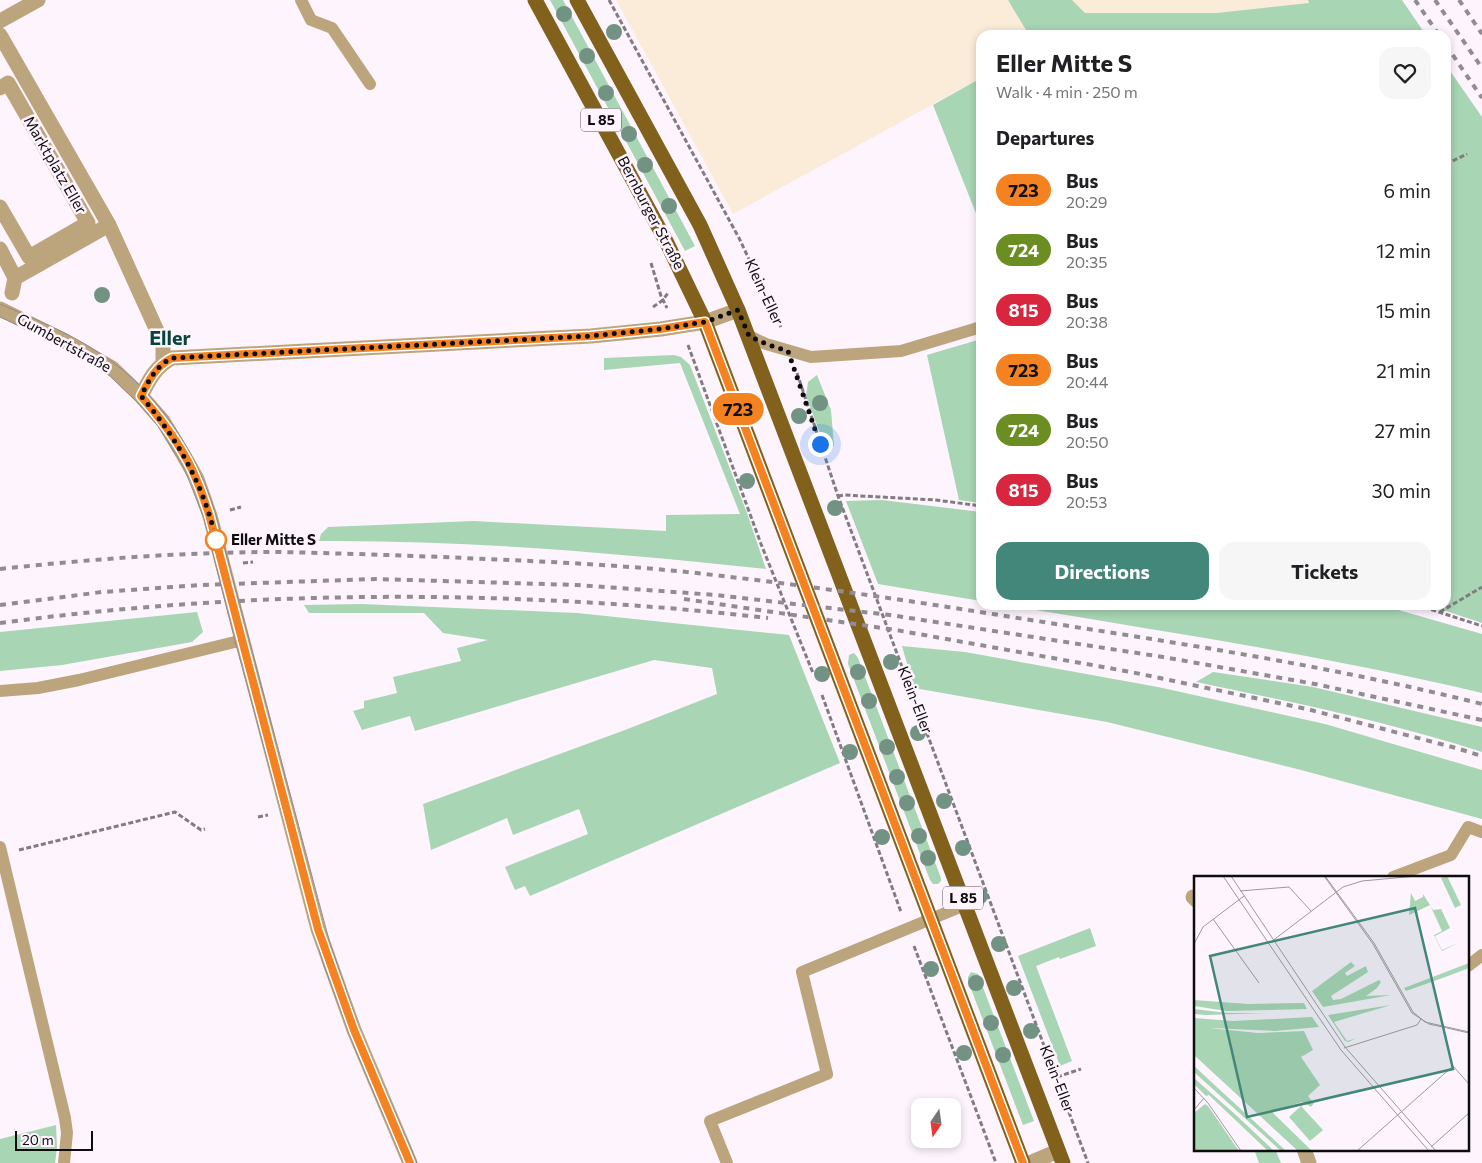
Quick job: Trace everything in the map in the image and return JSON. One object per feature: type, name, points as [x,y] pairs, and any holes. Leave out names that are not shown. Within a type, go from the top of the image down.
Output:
[{"type":"main road","name":"Bernburger Straße","points":[[535,0],[666,241],[705,322]]},
{"type":"main road","name":"L 85","points":[[577,0],[700,226],[738,310]]},
{"type":"main road","name":"Klein-Eller","points":[[738,310],[1060,1157]]},
{"type":"main road","name":"L 85","points":[[705,322],[1023,1163]]},
{"type":"street","points":[[0,21],[38,0]]},
{"type":"street","points":[[0,35],[109,225],[163,344],[163,362]]},
{"type":"street","name":"Marktplatz Eller","points":[[0,88],[8,83],[88,223],[28,257],[0,207]]},
{"type":"street","points":[[15,278],[109,225]]},
{"type":"street","points":[[0,249],[15,278],[12,293]]},
{"type":"street","name":"Gumbertstraße","points":[[0,309],[63,340],[112,368],[163,421],[197,479],[210,516],[318,929],[354,1030],[410,1163]]},
{"type":"street","points":[[141,396],[153,374],[163,362],[172,358],[590,336],[660,329],[705,322],[738,310]]},
{"type":"street","points":[[1304,1150],[1309,1163]]},
{"type":"street","points":[[1030,1163],[1060,1157]]},
{"type":"lane","points":[[301,0],[311,20],[332,28],[370,84]]},
{"type":"lane","points":[[749,336],[766,344],[811,357],[901,351],[976,328]]},
{"type":"lane","points":[[0,691],[38,688],[79,680],[243,640]]},
{"type":"lane","points":[[1397,876],[1450,855],[1468,828],[1482,832]]},
{"type":"lane","points":[[1,850],[66,1118],[67,1133],[64,1163]]},
{"type":"lane","points":[[727,1163],[710,1121],[827,1074],[802,972],[965,905]]},
{"type":"lane","points":[[1470,964],[1482,955]]},
{"type":"path","name":"Klein-Eller","points":[[609,0],[739,238],[779,323],[838,496],[1088,1163]]},
{"type":"path","points":[[1451,162],[1467,154]]},
{"type":"path","name":"Bernburger Straße","points":[[650,260],[661,296]]},
{"type":"path","points":[[689,346],[761,544],[815,678]]},
{"type":"path","points":[[838,496],[936,500],[976,505]]},
{"type":"path","points":[[1451,606],[1482,587]]},
{"type":"path","points":[[1431,610],[1482,626]]},
{"type":"path","points":[[1440,613],[1445,610]]},
{"type":"path","points":[[818,686],[996,1163]]},
{"type":"path","points":[[1,850],[175,812],[201,830],[205,829]]},
{"type":"path","points":[[1057,1077],[1081,1069]]},
{"type":"shaded area","points":[[616,0],[1371,0],[1103,30],[976,30],[976,81],[733,214]]},
{"type":"green space","points":[[550,0],[563,0],[695,246],[685,251]]},
{"type":"green space","points":[[1008,0],[1072,0],[1085,13],[1217,13],[1309,3],[1308,0],[1402,0],[1423,30],[1026,30]]},
{"type":"green space","points":[[1451,72],[1482,117],[1482,623],[1443,610],[1451,610]]},
{"type":"green space","points":[[976,81],[976,213],[933,105]]},
{"type":"green space","points":[[976,340],[976,502],[959,500],[927,355]]},
{"type":"green space","points":[[674,355],[681,357],[690,365],[747,513],[766,569],[487,545],[319,541],[321,534],[328,527],[474,521],[666,531],[666,515],[740,514],[680,363],[604,370],[604,358]]},
{"type":"green space","points":[[817,375],[831,410],[834,446],[826,449],[806,396],[808,382]]},
{"type":"green space","points":[[882,500],[976,511],[976,600],[878,584],[846,501]]},
{"type":"green space","points":[[362,604],[577,613],[789,635],[840,763],[530,896],[525,886],[515,890],[505,867],[588,834],[579,809],[513,835],[507,818],[431,850],[423,804],[717,694],[712,668],[654,660],[415,731],[410,716],[362,730],[353,711],[364,708],[364,701],[397,693],[393,677],[461,661],[457,648],[488,640],[443,633],[424,613],[309,613],[304,605]]},
{"type":"green space","points":[[1035,610],[1398,610],[1482,634],[1482,693],[1364,667]]},
{"type":"green space","points":[[197,612],[203,632],[192,642],[62,665],[0,671],[0,632]]},
{"type":"green space","points":[[902,646],[965,652],[1158,687],[1325,724],[1482,770],[1482,819],[1301,770],[1107,722],[914,688]]},
{"type":"green space","points":[[854,653],[858,658],[941,878],[938,884],[933,884],[930,880],[848,664],[849,655]]},
{"type":"green space","points":[[1213,672],[1313,687],[1482,727],[1482,752],[1376,722],[1196,682]]},
{"type":"green space","points":[[1090,928],[1096,946],[1036,966],[1072,1061],[1060,1066],[1018,956]]},
{"type":"green space","points":[[971,972],[978,974],[1034,1121],[1023,1125],[968,981]]},
{"type":"green space","points":[[56,1125],[57,1148],[55,1163],[0,1163],[0,1139]]},
{"type":"green space","points":[[1254,1150],[1275,1150],[1281,1163],[1259,1163]]},
{"type":"tram line","points":[[0,304],[46,324],[90,347],[133,379],[168,417],[195,462],[215,512],[329,940],[361,1034],[417,1163]]},
{"type":"tram line","points":[[0,317],[63,346],[110,376],[158,426],[184,468],[204,518],[235,641],[323,963],[356,1051],[404,1163]]},
{"type":"railway","points":[[1415,0],[1436,30]]},
{"type":"railway","points":[[1435,0],[1482,68]]},
{"type":"railway","points":[[1459,0],[1482,34]]},
{"type":"railway","points":[[1451,52],[1482,98]]},
{"type":"railway","points":[[0,569],[138,557],[277,552],[508,560],[606,565],[672,571],[865,595],[1197,646],[1368,678],[1482,704]]},
{"type":"railway","points":[[0,605],[102,592],[200,585],[375,579],[577,585],[716,595],[890,615],[1163,657],[1315,684],[1482,720]]},
{"type":"railway","points":[[0,623],[95,612],[191,604],[287,599],[384,597],[576,602],[672,608],[768,618]]},
{"type":"railway","points":[[684,599],[896,630],[1131,672],[1307,709],[1482,756]]},
{"type":"bus line","name":"723","points":[[410,1163],[339,992],[318,929],[209,514],[197,479],[163,421],[141,396],[157,369],[163,362],[172,358],[590,336],[660,329],[705,322],[1023,1163]]},
{"type":"place","name":"Eller Mitte S","points":[[216,540]]},
{"type":"district","name":"Eller","points":[[170,338]]},
{"type":"route","points":[[216,540],[197,479],[163,421],[141,396],[157,369],[163,362],[172,358],[590,336],[660,329],[705,322],[738,310],[749,336],[788,351],[820,444]]}]
